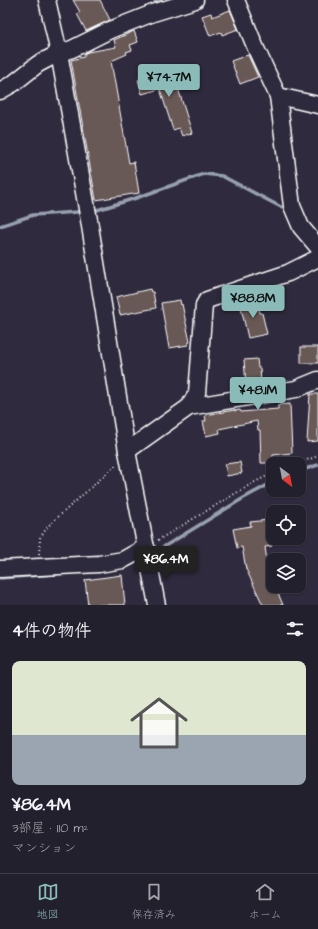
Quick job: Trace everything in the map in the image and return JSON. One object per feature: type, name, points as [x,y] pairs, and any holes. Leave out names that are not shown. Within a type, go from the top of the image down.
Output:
[{"type":"street","points":[[47,0],[59,53],[89,220],[127,453],[157,605]]},
{"type":"street","points":[[0,91],[14,83],[38,64],[59,53],[72,50],[110,30],[152,13],[195,0]]},
{"type":"street","points":[[236,0],[257,51],[278,96],[292,206],[301,227],[318,247]]},
{"type":"street","points":[[278,96],[318,105]]},
{"type":"street","points":[[127,453],[189,407],[197,393],[204,305],[208,300],[288,273],[318,258]]},
{"type":"street","points":[[189,407],[296,390],[318,380]]},
{"type":"street","points":[[0,569],[99,564],[117,561],[147,552]]},
{"type":"path","points":[[41,566],[39,546],[40,538],[48,526],[127,453]]},
{"type":"path","points":[[306,460],[318,456]]},
{"type":"path","points":[[147,552],[253,483],[266,476]]},
{"type":"building","points":[[73,0],[100,0],[110,20],[86,31],[77,14],[80,12]]},
{"type":"building","points":[[230,10],[238,29],[222,35],[221,32],[210,36],[202,16],[211,13],[212,17]]},
{"type":"building","points":[[134,31],[138,42],[130,45],[132,50],[126,52],[127,54],[111,61],[129,163],[134,162],[139,193],[96,200],[71,60],[84,57],[84,54],[88,52],[116,47],[114,40]]},
{"type":"building","points":[[248,55],[258,77],[240,84],[231,61]]},
{"type":"building","points":[[172,69],[192,133],[182,136],[179,128],[173,130],[160,89],[142,94],[138,80]]},
{"type":"building","points":[[150,289],[151,292],[153,292],[156,308],[120,315],[116,297]]},
{"type":"building","points":[[257,299],[267,334],[248,338],[240,303]]},
{"type":"building","points":[[180,300],[190,342],[188,345],[169,348],[161,303]]},
{"type":"building","points":[[301,347],[318,347],[318,363],[301,363]]},
{"type":"building","points":[[257,359],[258,368],[260,368],[261,383],[246,384],[244,360]]},
{"type":"building","points":[[310,394],[318,394],[318,441],[307,442]]},
{"type":"building","points":[[290,404],[292,453],[266,457],[266,463],[261,463],[260,430],[258,430],[257,421],[219,429],[220,433],[206,436],[203,421],[206,421],[205,415],[235,410],[240,410],[241,412],[278,409],[278,405]]},
{"type":"building","points":[[240,462],[242,473],[227,476],[225,464]]},
{"type":"building","points":[[266,520],[266,545],[272,546],[265,547],[266,593],[278,593],[283,605],[263,605],[246,569],[242,547],[237,548],[233,529],[251,526],[250,522]]},
{"type":"building","points":[[122,575],[125,605],[88,605],[85,580]]},
{"type":"waterway","points":[[155,2],[161,0]]},
{"type":"waterway","points":[[97,210],[204,174],[222,176],[281,207]]},
{"type":"waterway","points":[[0,226],[33,215],[78,212]]},
{"type":"waterway","points":[[306,469],[318,465]]},
{"type":"waterway","points":[[152,554],[266,486]]},
{"type":"waterway","points":[[130,565],[143,559]]},
{"type":"waterway","points":[[0,578],[57,574]]}]
